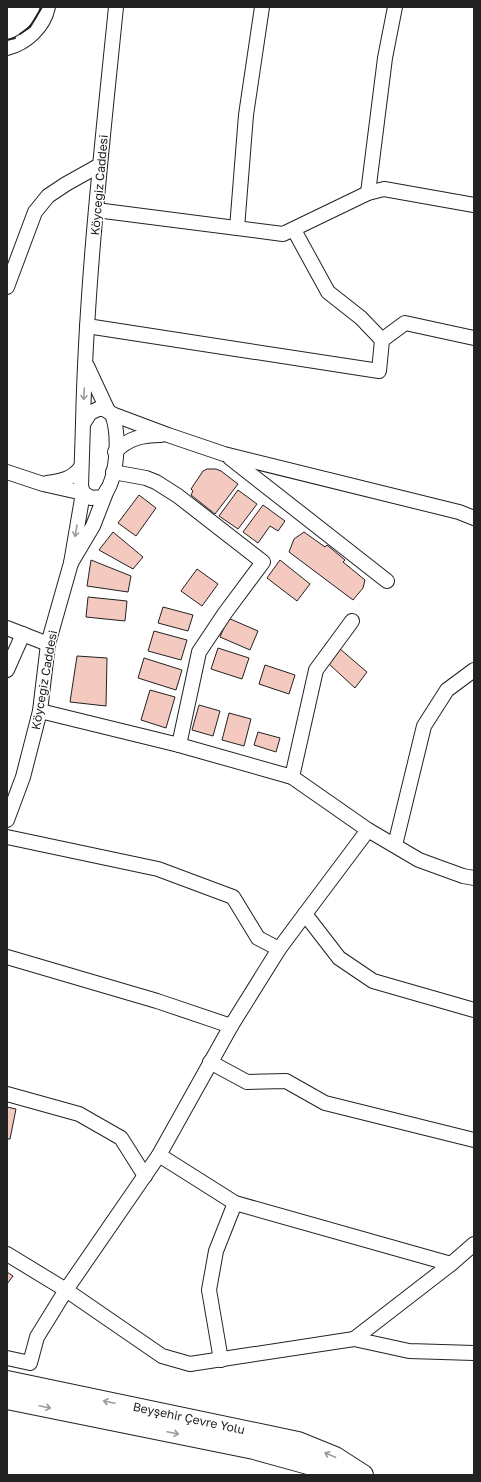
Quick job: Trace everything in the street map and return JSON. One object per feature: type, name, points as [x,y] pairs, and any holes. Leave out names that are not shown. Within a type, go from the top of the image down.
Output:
[{"type":"highway","name":"Beyşehir Çevre Yolu","points":[[7,1381],[298,1442],[335,1457],[363,1475]]},
{"type":"highway","name":"Beyşehir Çevre Yolu","points":[[7,1399],[254,1449],[319,1467],[333,1475]]},
{"type":"street","points":[[7,48],[12,47],[34,34],[47,14],[48,7]]},
{"type":"street","name":"Köyceğiz Caddesi","points":[[7,820],[23,776],[40,711],[48,644],[71,563],[83,493],[81,486],[81,467],[87,326],[100,165],[116,7]]},
{"type":"street","points":[[237,228],[246,115],[262,7]]},
{"type":"street","points":[[368,193],[385,58],[395,7]]},
{"type":"street","points":[[7,287],[35,212],[48,196],[100,165]]},
{"type":"street","points":[[96,210],[283,234],[368,193],[384,189],[474,205]]},
{"type":"street","points":[[294,230],[328,292],[361,318],[382,340]]},
{"type":"street","points":[[87,326],[379,371],[382,340],[405,323],[474,338]]},
{"type":"street","name":"Köyceğiz Caddesi","points":[[71,563],[93,526],[108,490],[113,472],[115,452],[116,431],[110,413],[86,363]]},
{"type":"street","points":[[83,424],[90,413],[104,409],[110,413],[168,435],[224,454],[459,512],[474,518]]},
{"type":"street","points":[[115,452],[122,445],[135,438],[152,435],[168,435]]},
{"type":"street","points":[[224,454],[387,581]]},
{"type":"street","points":[[43,484],[65,480],[77,474],[81,467]]},
{"type":"street","points":[[7,472],[43,484],[83,493],[91,498],[99,498],[108,490]]},
{"type":"street","points":[[113,472],[146,478],[160,484],[178,496],[262,562],[225,613],[200,652],[179,745]]},
{"type":"street","points":[[292,777],[316,670],[352,621]]},
{"type":"street","points":[[7,628],[48,644]]},
{"type":"street","points":[[7,670],[23,634]]},
{"type":"street","points":[[395,846],[424,726],[447,690],[474,670]]},
{"type":"street","points":[[40,711],[179,745],[292,777],[368,830],[419,860],[463,876],[474,878]]},
{"type":"street","points":[[7,1358],[30,1364],[37,1337],[66,1290],[159,1155],[231,1026],[279,950],[368,830]]},
{"type":"street","points":[[7,837],[158,869],[233,897],[258,938],[279,950]]},
{"type":"street","points":[[305,914],[339,958],[373,981],[474,1010]]},
{"type":"street","points":[[7,956],[157,1001],[231,1026]]},
{"type":"street","points":[[210,1062],[247,1082],[286,1081],[325,1103],[474,1140]]},
{"type":"street","points":[[7,1094],[79,1114],[121,1138],[145,1176]]},
{"type":"street","points":[[159,1155],[235,1203],[451,1264]]},
{"type":"street","points":[[221,1360],[209,1290],[216,1251],[235,1203]]},
{"type":"street","points":[[354,1339],[451,1264],[474,1244]]},
{"type":"street","points":[[7,1254],[66,1290],[162,1356],[190,1364],[354,1339],[409,1351],[474,1353]]},
{"type":"building","points":[[207,469],[216,469],[221,471],[238,484],[215,514],[191,495],[193,491],[191,489],[203,471]]},
{"type":"building","points":[[238,490],[257,504],[238,529],[219,516]]},
{"type":"building","points":[[139,495],[156,508],[136,536],[118,523]]},
{"type":"building","points":[[263,505],[285,521],[278,531],[270,526],[258,543],[243,532]]},
{"type":"building","points":[[113,532],[143,557],[133,569],[99,550]]},
{"type":"building","points":[[304,532],[325,547],[327,545],[345,560],[343,562],[365,580],[363,588],[353,600],[289,552],[294,539]]},
{"type":"building","points":[[91,560],[131,576],[128,592],[87,586]]},
{"type":"building","points":[[280,560],[310,584],[297,601],[267,578]]},
{"type":"building","points":[[197,569],[218,584],[202,606],[181,591]]},
{"type":"building","points":[[88,597],[127,601],[125,621],[86,617]]},
{"type":"building","points":[[163,607],[193,615],[188,631],[158,623]]},
{"type":"building","points":[[228,618],[258,631],[250,650],[220,637]]},
{"type":"building","points":[[154,631],[187,640],[181,660],[148,651]]},
{"type":"building","points":[[218,648],[249,658],[242,679],[211,669]]},
{"type":"building","points":[[340,649],[367,672],[355,688],[329,664]]},
{"type":"building","points":[[77,656],[107,658],[106,706],[70,702]]},
{"type":"building","points":[[144,658],[182,670],[176,690],[138,678]]},
{"type":"building","points":[[265,665],[295,675],[289,694],[259,684]]},
{"type":"building","points":[[150,690],[175,697],[166,728],[141,720]]},
{"type":"building","points":[[199,705],[220,711],[213,736],[192,730]]},
{"type":"building","points":[[229,713],[251,719],[244,746],[222,740]]},
{"type":"building","points":[[258,732],[280,738],[276,752],[254,745]]},
{"type":"building","points":[[7,1107],[16,1109],[10,1139],[7,1139]]},
{"type":"building","points":[[7,1272],[13,1276],[7,1284]]},
{"type":"wall","points":[[20,34],[30,27],[42,7]]},
{"type":"wall","points":[[7,40],[15,38]]}]
